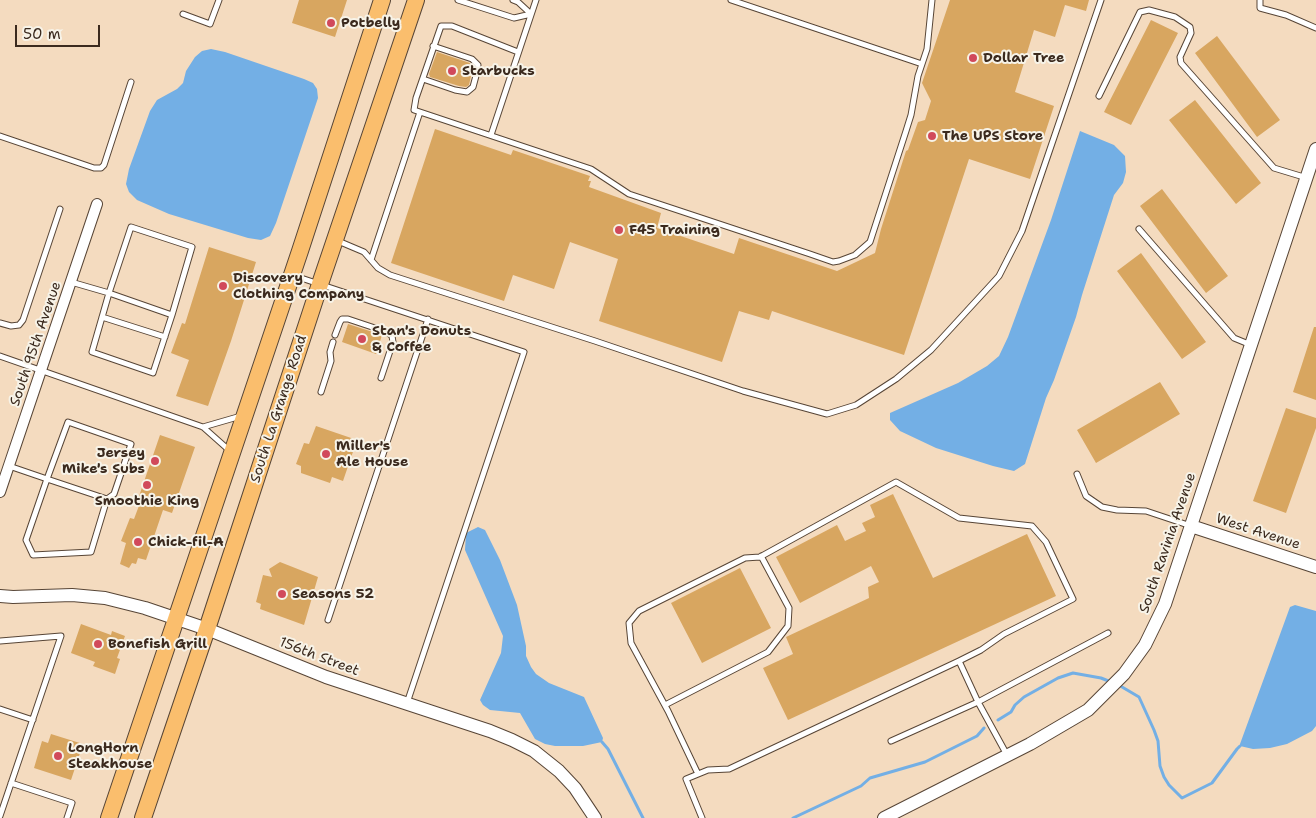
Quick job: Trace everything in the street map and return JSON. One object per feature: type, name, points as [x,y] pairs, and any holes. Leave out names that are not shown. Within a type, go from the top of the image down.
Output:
[{"type":"highway","points":[[109,818],[292,275],[382,0]]},
{"type":"highway","name":"South La Grange Road","points":[[143,818],[416,0]]},
{"type":"street","name":"South Ravinia Avenue","points":[[884,818],[1030,744],[1088,710],[1124,674],[1145,645],[1165,604],[1251,345],[1312,179],[1316,149]]},
{"type":"street","name":"South 95th Avenue","points":[[0,491],[97,204]]},
{"type":"street","name":"West Avenue","points":[[1191,526],[1316,567]]},
{"type":"street","name":"156th Street","points":[[0,596],[72,595],[106,598],[176,617],[326,677],[490,731],[534,752],[559,771],[575,788],[595,818]]},
{"type":"lane","points":[[184,14],[210,24],[219,0]]},
{"type":"lane","points":[[458,0],[514,18],[531,14]]},
{"type":"lane","points":[[514,0],[531,14]]},
{"type":"lane","points":[[490,135],[536,0]]},
{"type":"lane","points":[[731,0],[922,64]]},
{"type":"lane","points":[[518,52],[452,26],[441,26],[414,110],[590,169],[629,194],[826,260],[839,261],[855,255],[870,242],[909,123],[918,76],[927,49],[932,0]]},
{"type":"lane","points":[[335,240],[364,252],[378,268],[390,275],[594,340],[743,391],[827,414],[856,405],[896,379],[931,350],[999,276],[1022,232],[1100,0]]},
{"type":"lane","points":[[1260,0],[1260,8],[1286,15],[1316,28]]},
{"type":"lane","points":[[1099,96],[1140,12],[1149,10],[1175,17],[1190,27],[1191,33],[1180,57],[1181,62],[1274,168],[1312,179]]},
{"type":"lane","points":[[423,79],[467,92],[473,87],[478,72],[478,65],[472,59],[433,46]]},
{"type":"lane","points":[[0,136],[94,168],[101,168],[104,165],[131,82]]},
{"type":"lane","points":[[371,260],[420,112]]},
{"type":"lane","points":[[0,323],[11,326],[18,325],[23,320],[60,209]]},
{"type":"lane","points":[[131,227],[192,248],[172,315],[153,373],[92,352],[131,227]]},
{"type":"lane","points":[[1140,229],[1234,338],[1251,345]]},
{"type":"lane","points":[[292,275],[524,352],[407,704]]},
{"type":"lane","points":[[71,282],[172,315]]},
{"type":"lane","points":[[102,317],[165,337]]},
{"type":"lane","points":[[335,335],[342,319],[348,318],[387,332],[392,336],[393,342],[381,378]]},
{"type":"lane","points":[[328,620],[428,319]]},
{"type":"lane","points":[[321,392],[331,361],[330,352],[333,342]]},
{"type":"lane","points":[[0,356],[203,426],[232,453]]},
{"type":"lane","points":[[203,426],[245,415]]},
{"type":"lane","points":[[68,422],[131,444],[114,494],[107,499],[91,552],[33,555],[26,540],[68,422]]},
{"type":"lane","points":[[9,466],[107,499]]},
{"type":"lane","points":[[1077,474],[1086,496],[1102,507],[1117,510],[1146,511],[1191,526]]},
{"type":"lane","points":[[698,774],[665,705],[631,642],[629,623],[639,611],[745,558],[761,556],[896,482],[959,518],[1032,526],[1046,542],[1073,599],[1004,634],[981,650],[959,661],[729,769],[708,770],[686,779],[702,818]]},
{"type":"lane","points":[[665,705],[768,652],[788,626],[789,608],[761,556]]},
{"type":"lane","points":[[892,741],[978,702],[1108,633]]},
{"type":"lane","points":[[0,641],[61,636],[0,816]]},
{"type":"lane","points":[[959,661],[978,702],[1007,756]]},
{"type":"lane","points":[[0,709],[33,720]]},
{"type":"lane","points":[[11,783],[72,803],[67,818]]},
{"type":"water","points":[[211,49],[304,79],[313,83],[317,89],[318,98],[276,223],[270,236],[261,240],[248,238],[169,214],[137,200],[129,192],[126,184],[129,169],[150,111],[157,100],[177,89],[183,83],[186,71],[195,57],[202,51]]},
{"type":"water","points":[[1080,131],[1114,145],[1125,156],[1126,172],[1123,183],[1114,195],[1076,317],[1046,398],[1025,464],[1014,471],[993,466],[936,448],[900,431],[890,420],[890,413],[958,383],[987,366],[999,356],[1008,337],[1051,220]]},
{"type":"water","points":[[478,527],[485,530],[500,560],[517,605],[526,646],[526,656],[531,667],[536,674],[549,683],[584,697],[603,738],[602,742],[583,746],[545,744],[535,739],[520,713],[490,710],[480,700],[501,653],[503,636],[465,550],[466,533]]},
{"type":"water","points":[[1295,605],[1316,611],[1316,726],[1312,731],[1287,744],[1253,749],[1240,746],[1290,607]]},
{"type":"building","points":[[299,0],[347,0],[335,37],[292,23]]},
{"type":"building","points":[[950,0],[1089,0],[1086,11],[1065,5],[1055,37],[1034,30],[1015,92],[1054,106],[1030,179],[969,159],[904,355],[772,311],[769,320],[739,311],[722,362],[599,321],[618,259],[570,242],[554,289],[513,275],[504,301],[391,263],[435,129],[511,155],[513,150],[590,176],[588,181],[591,181],[589,187],[661,213],[657,228],[734,254],[739,238],[837,271],[875,253],[906,151],[918,122],[925,120],[931,101],[922,83]]},
{"type":"building","points":[[1151,20],[1178,33],[1131,125],[1104,112]]},
{"type":"building","points":[[1217,36],[1280,120],[1257,137],[1195,53]]},
{"type":"building","name":"Starbucks","points":[[437,52],[470,63],[473,67],[469,85],[466,87],[459,86],[430,77],[429,74]]},
{"type":"building","points":[[1195,100],[1261,183],[1236,204],[1169,120]]},
{"type":"building","points":[[1162,189],[1228,276],[1206,293],[1140,206]]},
{"type":"building","points":[[209,247],[256,262],[208,406],[176,396],[189,360],[171,353],[182,323],[185,324]]},
{"type":"building","points":[[1141,253],[1206,342],[1182,359],[1117,271]]},
{"type":"building","name":"Stan's Donuts & Coffee","points":[[348,324],[382,335],[376,354],[342,342]]},
{"type":"building","points":[[1314,327],[1316,327],[1316,400],[1293,392]]},
{"type":"building","points":[[1160,382],[1180,414],[1096,463],[1077,430]]},
{"type":"building","points":[[1286,408],[1316,418],[1316,428],[1286,513],[1253,501]]},
{"type":"building","name":"Miller's Ale House","points":[[316,426],[357,440],[343,481],[332,477],[330,483],[301,473],[301,466],[296,464],[304,443],[309,444]]},
{"type":"building","points":[[160,435],[195,447],[172,513],[163,510],[146,560],[138,558],[136,564],[132,563],[129,568],[120,564],[126,543],[121,541],[130,518],[134,519],[140,503],[137,502]]},
{"type":"building","points":[[893,494],[933,578],[1027,534],[1056,596],[788,720],[763,668],[793,654],[786,637],[869,598],[868,587],[879,582],[871,566],[800,603],[776,557],[837,525],[845,541],[866,531],[862,523],[875,517],[870,505]]},
{"type":"building","name":"Seasons 52","points":[[280,562],[318,577],[304,625],[260,609],[261,604],[256,602],[263,575],[272,577],[269,569]]},
{"type":"building","points":[[740,568],[771,628],[702,663],[671,603]]},
{"type":"building","name":"Bonefish Grill","points":[[81,624],[111,635],[112,631],[125,636],[117,658],[120,659],[115,674],[93,666],[95,662],[71,653]]},
{"type":"building","name":"LongHorn Steakhouse","points":[[51,734],[83,744],[71,780],[34,768],[42,741],[48,743]]},
{"type":"waterway","points":[[998,720],[1011,712],[1015,705],[1024,697],[1058,678],[1073,673],[1101,678],[1111,682]]},
{"type":"waterway","points":[[1117,684],[1139,697],[1158,741],[1160,766],[1164,777],[1182,798],[1212,783],[1240,746]]},
{"type":"waterway","points":[[793,818],[861,786],[870,778],[925,762],[977,736],[984,728]]},
{"type":"waterway","points":[[602,742],[608,749],[643,818]]},
{"type":"place","name":"Potbelly","points":[[331,23]]},
{"type":"place","name":"Dollar Tree","points":[[973,58]]},
{"type":"place","name":"Starbucks","points":[[452,71]]},
{"type":"place","name":"The UPS Store","points":[[932,136]]},
{"type":"place","name":"F45 Training","points":[[619,230]]},
{"type":"place","name":"Discovery Clothing Company","points":[[223,286]]},
{"type":"place","name":"Stan's Donuts & Coffee","points":[[362,339]]},
{"type":"place","name":"Miller's Ale House","points":[[326,454]]},
{"type":"place","name":"Jersey Mike's Subs","points":[[155,461]]},
{"type":"place","name":"Smoothie King","points":[[147,485]]},
{"type":"place","name":"Chick-fil-A","points":[[138,542]]},
{"type":"place","name":"Seasons 52","points":[[282,594]]},
{"type":"place","name":"Bonefish Grill","points":[[98,644]]},
{"type":"place","name":"LongHorn Steakhouse","points":[[58,756]]}]
